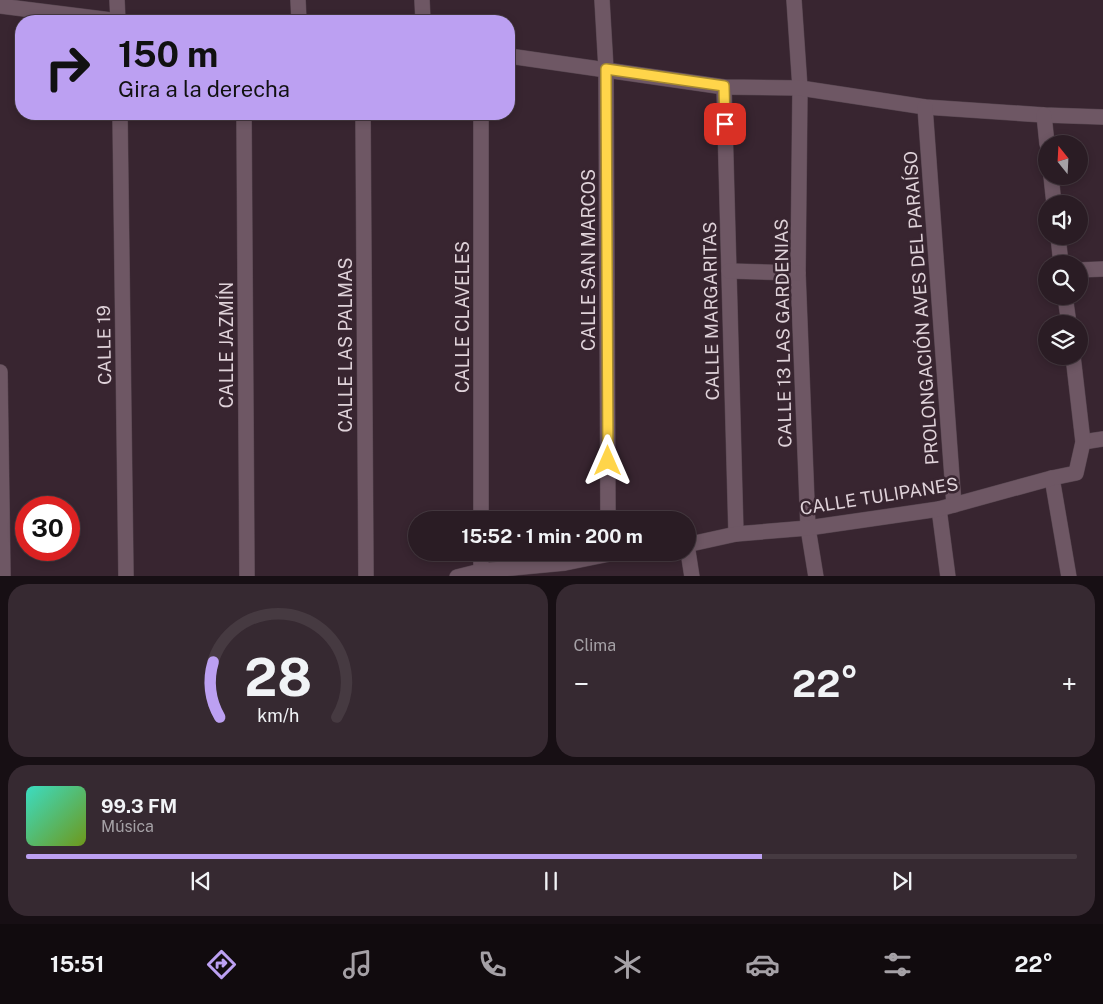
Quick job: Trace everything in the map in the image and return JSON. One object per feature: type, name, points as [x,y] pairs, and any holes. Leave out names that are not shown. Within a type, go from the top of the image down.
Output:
[{"type":"street","points":[[116,0],[118,15]]},
{"type":"street","points":[[298,0],[299,15]]},
{"type":"street","points":[[422,0],[423,15]]},
{"type":"street","name":"CALLE SAN MARCOS","points":[[602,0],[606,69],[608,511]]},
{"type":"street","name":"CALLE 13 LAS GARDENIAS","points":[[794,0],[800,88],[798,273],[808,528],[816,576]]},
{"type":"street","points":[[0,6],[71,15]]},
{"type":"street","points":[[515,57],[724,86],[800,88],[925,107],[1103,117]]},
{"type":"street","name":"CALLE MARGARITAS","points":[[724,86],[736,534]]},
{"type":"street","name":"PROLONGACIÓN AVES DEL PARAÍSO","points":[[925,107],[954,505]]},
{"type":"street","points":[[1044,115],[1046,135]]},
{"type":"street","name":"CALLE 19","points":[[120,120],[126,576]]},
{"type":"street","name":"CALLE JAZMÍN","points":[[244,120],[246,576]]},
{"type":"street","name":"CALLE LAS PALMAS","points":[[363,120],[366,576]]},
{"type":"street","name":"CALLE CLAVELES","points":[[481,120],[481,511]]},
{"type":"street","points":[[1088,270],[1103,269]]},
{"type":"street","points":[[729,271],[798,273]]},
{"type":"street","points":[[1074,365],[1083,442],[1103,439]]},
{"type":"street","points":[[0,372],[3,576]]},
{"type":"street","name":"CALLE TULIPANES","points":[[696,543],[736,534],[808,528],[939,509],[1076,473],[1083,442]]},
{"type":"street","points":[[1052,478],[1069,576]]},
{"type":"street","points":[[939,509],[948,576]]},
{"type":"street","points":[[481,561],[481,571]]},
{"type":"street","points":[[457,576],[481,571],[565,570],[590,561]]},
{"type":"street","points":[[690,561],[692,576]]},
{"type":"route","points":[[608,461],[606,69],[724,86],[725,124]]}]
